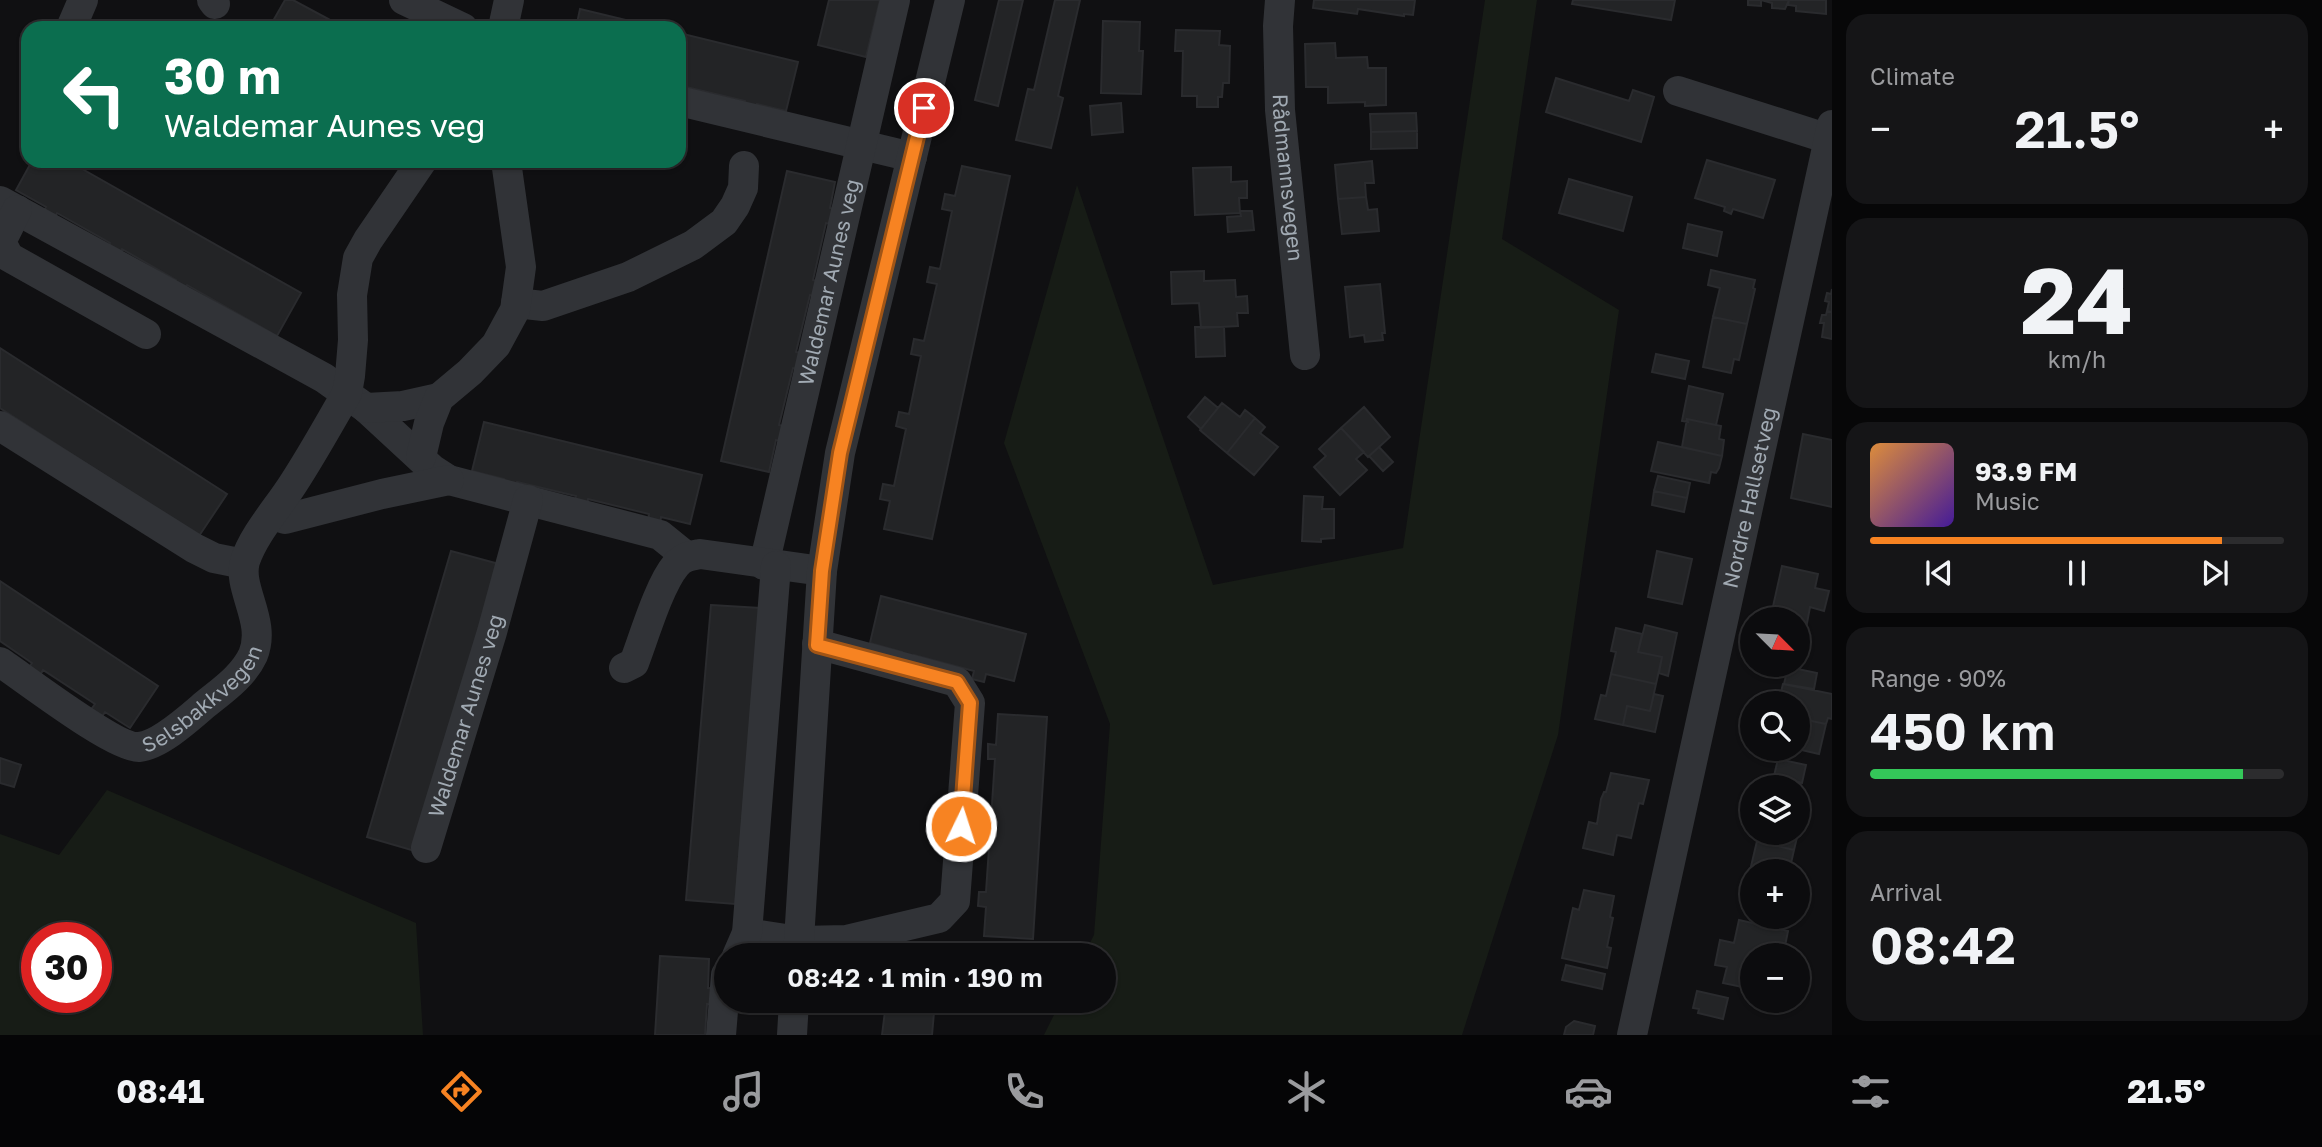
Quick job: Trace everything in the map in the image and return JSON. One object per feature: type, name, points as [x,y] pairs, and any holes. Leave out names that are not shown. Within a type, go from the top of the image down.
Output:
[{"type":"street","points":[[74,21],[83,0]]},
{"type":"street","points":[[404,0],[448,21]]},
{"type":"street","name":"Waldemar Aunes veg","points":[[742,943],[770,565],[895,0]]},
{"type":"street","points":[[798,943],[822,571],[840,453],[950,0]]},
{"type":"street","name":"Rådmannsvegen","points":[[1280,0],[1280,110],[1305,355]]},
{"type":"street","points":[[1678,91],[1830,132]]},
{"type":"street","points":[[686,103],[912,157]]},
{"type":"street","name":"Nordre Hallsetveg","points":[[1632,1035],[1830,132]]},
{"type":"street","points":[[516,303],[543,306],[628,276],[693,246],[724,222],[735,206],[743,188],[744,166]]},
{"type":"street","points":[[0,426],[194,548],[214,558],[244,564],[251,547],[272,515],[356,401],[351,376],[352,295],[358,258],[417,168]]},
{"type":"street","points":[[356,401],[403,406],[439,398],[496,345],[506,329],[516,303],[521,267],[507,168]]},
{"type":"street","points":[[146,334],[9,257],[1,242],[8,205],[324,378],[356,401],[432,469],[449,480],[660,535],[686,556]]},
{"type":"street","points":[[421,457],[429,423],[439,398]]},
{"type":"street","points":[[272,515],[285,519],[449,480]]},
{"type":"street","name":"Waldemar Aunes veg","points":[[426,848],[492,632],[528,500]]},
{"type":"street","points":[[624,668],[635,663],[659,597],[675,566],[686,556],[700,554],[822,571]]},
{"type":"street","name":"Selsbakkvegen","points":[[0,662],[128,746],[139,747],[151,743],[181,725],[225,688],[242,672],[253,654],[257,625],[245,580],[244,564]]},
{"type":"street","points":[[817,645],[957,682],[970,703],[956,901],[939,918],[828,943]]},
{"type":"street","points":[[721,1035],[723,1013]]},
{"type":"street","points":[[792,1035],[793,1013]]},
{"type":"shaded area","points":[[1485,0],[1537,0],[1502,239],[1619,310],[1558,735],[1462,1035],[1044,1035],[1055,1013],[1116,1013],[1116,943],[1090,943],[1094,935],[1110,724],[1004,443],[1077,185],[1213,585],[1403,548]]},
{"type":"shaded area","points":[[107,790],[416,923],[423,1035],[0,1035],[0,834],[59,855]]},
{"type":"building","points":[[285,0],[293,0],[332,21],[273,21]]},
{"type":"building","points":[[829,0],[880,0],[866,57],[818,45]]},
{"type":"building","points":[[999,0],[1023,0],[998,106],[975,100]]},
{"type":"building","points":[[1055,0],[1080,0],[1058,96],[1063,98],[1051,148],[1016,140],[1028,89],[1034,90]]},
{"type":"building","points":[[1314,0],[1415,0],[1413,15],[1404,16],[1358,9],[1357,14],[1313,8]]},
{"type":"building","points":[[1573,0],[1675,0],[1671,20],[1572,4]]},
{"type":"building","points":[[1748,0],[1761,0],[1761,6],[1748,5]]},
{"type":"building","points":[[1761,0],[1789,0],[1785,9],[1772,8],[1772,3]]},
{"type":"building","points":[[1789,0],[1826,0],[1826,14],[1796,11],[1796,6],[1788,5]]},
{"type":"building","points":[[580,9],[630,21],[577,21]]},
{"type":"building","points":[[1103,21],[1140,22],[1139,51],[1143,51],[1141,94],[1101,93]]},
{"type":"building","points":[[1176,30],[1220,31],[1219,45],[1230,46],[1229,83],[1223,83],[1218,107],[1197,107],[1197,96],[1182,96],[1183,51],[1175,51]]},
{"type":"building","points":[[686,35],[798,62],[786,111],[757,104],[756,112],[743,109],[745,101],[686,87]]},
{"type":"building","points":[[1335,43],[1336,58],[1367,57],[1368,68],[1386,68],[1386,105],[1365,106],[1365,102],[1328,103],[1328,87],[1306,87],[1305,44]]},
{"type":"building","points":[[1556,78],[1629,101],[1633,90],[1654,97],[1641,142],[1546,112]]},
{"type":"building","points":[[1121,103],[1123,132],[1092,135],[1090,106]]},
{"type":"building","points":[[1416,113],[1417,131],[1371,132],[1370,114]]},
{"type":"building","points":[[1417,131],[1417,148],[1371,149],[1371,132]]},
{"type":"building","points":[[1707,160],[1775,180],[1763,218],[1733,209],[1731,214],[1724,211],[1725,207],[1695,198]]},
{"type":"building","points":[[1372,161],[1374,183],[1365,183],[1366,197],[1338,199],[1335,165]]},
{"type":"building","points":[[962,166],[1010,176],[932,539],[884,529],[890,501],[880,499],[883,484],[894,486],[906,429],[896,426],[899,412],[909,414],[921,356],[911,354],[914,339],[924,341],[937,284],[927,282],[930,267],[940,269],[952,211],[942,209],[945,194],[955,196]]},
{"type":"building","points":[[1231,167],[1231,182],[1247,181],[1247,198],[1239,198],[1240,213],[1195,215],[1193,168]]},
{"type":"building","points":[[28,168],[80,168],[301,293],[277,336],[187,285],[183,292],[172,286],[176,280],[122,249],[118,256],[107,249],[110,243],[57,213],[53,220],[42,214],[46,207],[16,190]]},
{"type":"building","points":[[787,171],[835,182],[830,208],[838,210],[835,225],[826,223],[813,280],[821,282],[818,297],[810,295],[796,352],[805,354],[801,369],[793,368],[779,425],[788,427],[785,442],[776,440],[769,472],[721,461]]},
{"type":"building","points":[[1569,179],[1632,197],[1623,231],[1559,213]]},
{"type":"building","points":[[1366,197],[1368,210],[1377,209],[1379,231],[1342,234],[1338,199]]},
{"type":"building","points":[[1240,211],[1252,211],[1254,230],[1228,232],[1227,217],[1241,216]]},
{"type":"building","points":[[1688,224],[1722,232],[1717,256],[1683,248]]},
{"type":"building","points":[[1711,270],[1755,280],[1747,324],[1713,317],[1720,288],[1708,285]]},
{"type":"building","points":[[1204,271],[1204,281],[1235,280],[1236,297],[1247,296],[1248,313],[1237,313],[1238,326],[1201,328],[1199,303],[1172,304],[1171,272]]},
{"type":"building","points":[[1380,284],[1385,333],[1382,333],[1383,340],[1365,342],[1364,335],[1350,337],[1345,287]]},
{"type":"building","points":[[1832,289],[1832,312],[1827,311],[1829,302],[1825,301],[1827,293],[1831,294]]},
{"type":"building","points":[[1827,311],[1832,312],[1832,339],[1822,337],[1824,323],[1820,323],[1822,315],[1826,315]]},
{"type":"building","points":[[1713,317],[1747,324],[1739,360],[1734,359],[1731,373],[1703,367]]},
{"type":"building","points":[[1195,327],[1224,327],[1225,356],[1196,357]]},
{"type":"building","points":[[0,348],[227,494],[199,536],[0,408]]},
{"type":"building","points":[[1656,354],[1689,361],[1685,379],[1652,372]]},
{"type":"building","points":[[1689,386],[1723,394],[1716,425],[1687,419],[1688,422],[1682,421]]},
{"type":"building","points":[[1205,397],[1218,408],[1201,429],[1188,417]]},
{"type":"building","points":[[1222,403],[1240,417],[1245,410],[1255,418],[1227,453],[1200,430]]},
{"type":"building","points":[[1364,407],[1390,437],[1368,457],[1341,428]]},
{"type":"building","points":[[1255,418],[1265,427],[1260,433],[1278,447],[1254,475],[1227,453]]},
{"type":"building","points":[[1687,419],[1721,426],[1719,439],[1724,440],[1722,456],[1682,447]]},
{"type":"building","points":[[484,422],[702,475],[690,524],[661,517],[660,524],[648,521],[649,514],[588,499],[587,506],[574,503],[576,496],[517,482],[515,488],[503,485],[504,479],[472,471]]},
{"type":"building","points":[[1341,428],[1364,452],[1356,459],[1367,470],[1340,495],[1314,467],[1326,456],[1319,449]]},
{"type":"building","points":[[1803,434],[1832,440],[1832,507],[1791,498]]},
{"type":"building","points":[[1658,442],[1722,456],[1719,468],[1716,473],[1711,472],[1709,483],[1651,471]]},
{"type":"building","points":[[1379,447],[1393,462],[1383,471],[1369,456]]},
{"type":"building","points":[[1658,476],[1690,483],[1687,498],[1654,491]]},
{"type":"building","points":[[1654,491],[1687,498],[1684,512],[1652,505]]},
{"type":"building","points":[[1304,496],[1323,497],[1322,509],[1334,509],[1334,538],[1321,539],[1321,542],[1302,541]]},
{"type":"building","points":[[451,551],[499,564],[415,851],[367,837]]},
{"type":"building","points":[[1657,551],[1692,559],[1682,604],[1648,597]]},
{"type":"building","points":[[1782,566],[1818,574],[1815,588],[1829,591],[1824,611],[1810,607],[1773,607]]},
{"type":"building","points":[[0,581],[158,686],[130,728],[105,712],[101,718],[90,711],[95,704],[43,670],[39,677],[28,669],[32,663],[0,641]]},
{"type":"building","points":[[881,596],[1026,634],[1014,681],[986,674],[984,682],[972,679],[974,671],[914,655],[912,663],[899,660],[902,652],[870,643]]},
{"type":"building","points":[[711,605],[760,608],[735,904],[686,900]]},
{"type":"building","points":[[1645,625],[1677,633],[1668,676],[1659,673],[1662,657],[1638,652]]},
{"type":"building","points":[[1616,628],[1642,634],[1638,652],[1662,657],[1656,684],[1611,674],[1616,652],[1611,651]]},
{"type":"building","points":[[1810,672],[1817,673],[1814,689],[1784,684],[1786,677],[1810,677]]},
{"type":"building","points":[[1611,674],[1656,684],[1650,711],[1627,706],[1623,725],[1595,719],[1601,695],[1606,696]]},
{"type":"building","points":[[1783,684],[1832,694],[1832,719],[1828,718],[1826,724],[1810,721],[1810,691],[1781,691]]},
{"type":"building","points":[[1654,694],[1663,696],[1655,732],[1623,725],[1627,706],[1650,711]]},
{"type":"building","points":[[998,714],[1047,717],[1033,939],[984,936],[986,907],[978,906],[979,892],[986,892],[990,833],[983,833],[984,819],[991,819],[995,759],[988,759],[988,744],[996,745]]},
{"type":"building","points":[[1810,721],[1826,724],[1819,754],[1810,752]]},
{"type":"building","points":[[0,758],[21,765],[14,787],[0,783]]},
{"type":"building","points":[[1778,761],[1806,765],[1804,775],[1774,775]]},
{"type":"building","points":[[1611,773],[1649,780],[1643,804],[1639,803],[1631,838],[1617,835],[1613,855],[1583,848],[1589,822],[1597,824],[1601,799],[1606,792]]},
{"type":"building","points":[[1756,845],[1773,845],[1794,850],[1792,859],[1753,859]]},
{"type":"building","points":[[1773,845],[1795,845],[1794,850]]},
{"type":"building","points":[[1584,890],[1614,896],[1607,968],[1562,958],[1573,908],[1579,910]]},
{"type":"building","points":[[1739,920],[1740,929],[1788,931],[1786,943],[1740,943],[1740,987],[1723,983],[1727,967],[1715,965],[1720,940],[1734,943]]},
{"type":"building","points":[[660,956],[709,959],[708,988],[714,988],[714,1005],[707,1004],[705,1035],[655,1035]]},
{"type":"building","points":[[1566,965],[1605,974],[1602,989],[1562,980]]},
{"type":"building","points":[[1697,991],[1728,998],[1723,1019],[1698,1013],[1699,1009],[1693,1008]]},
{"type":"building","points":[[885,1013],[934,1013],[932,1035],[882,1035]]},
{"type":"building","points":[[1574,1021],[1595,1026],[1593,1035],[1564,1035],[1566,1027]]},
{"type":"route","points":[[924,108],[840,453],[822,571],[817,645],[957,682],[970,703],[961,826]]}]
